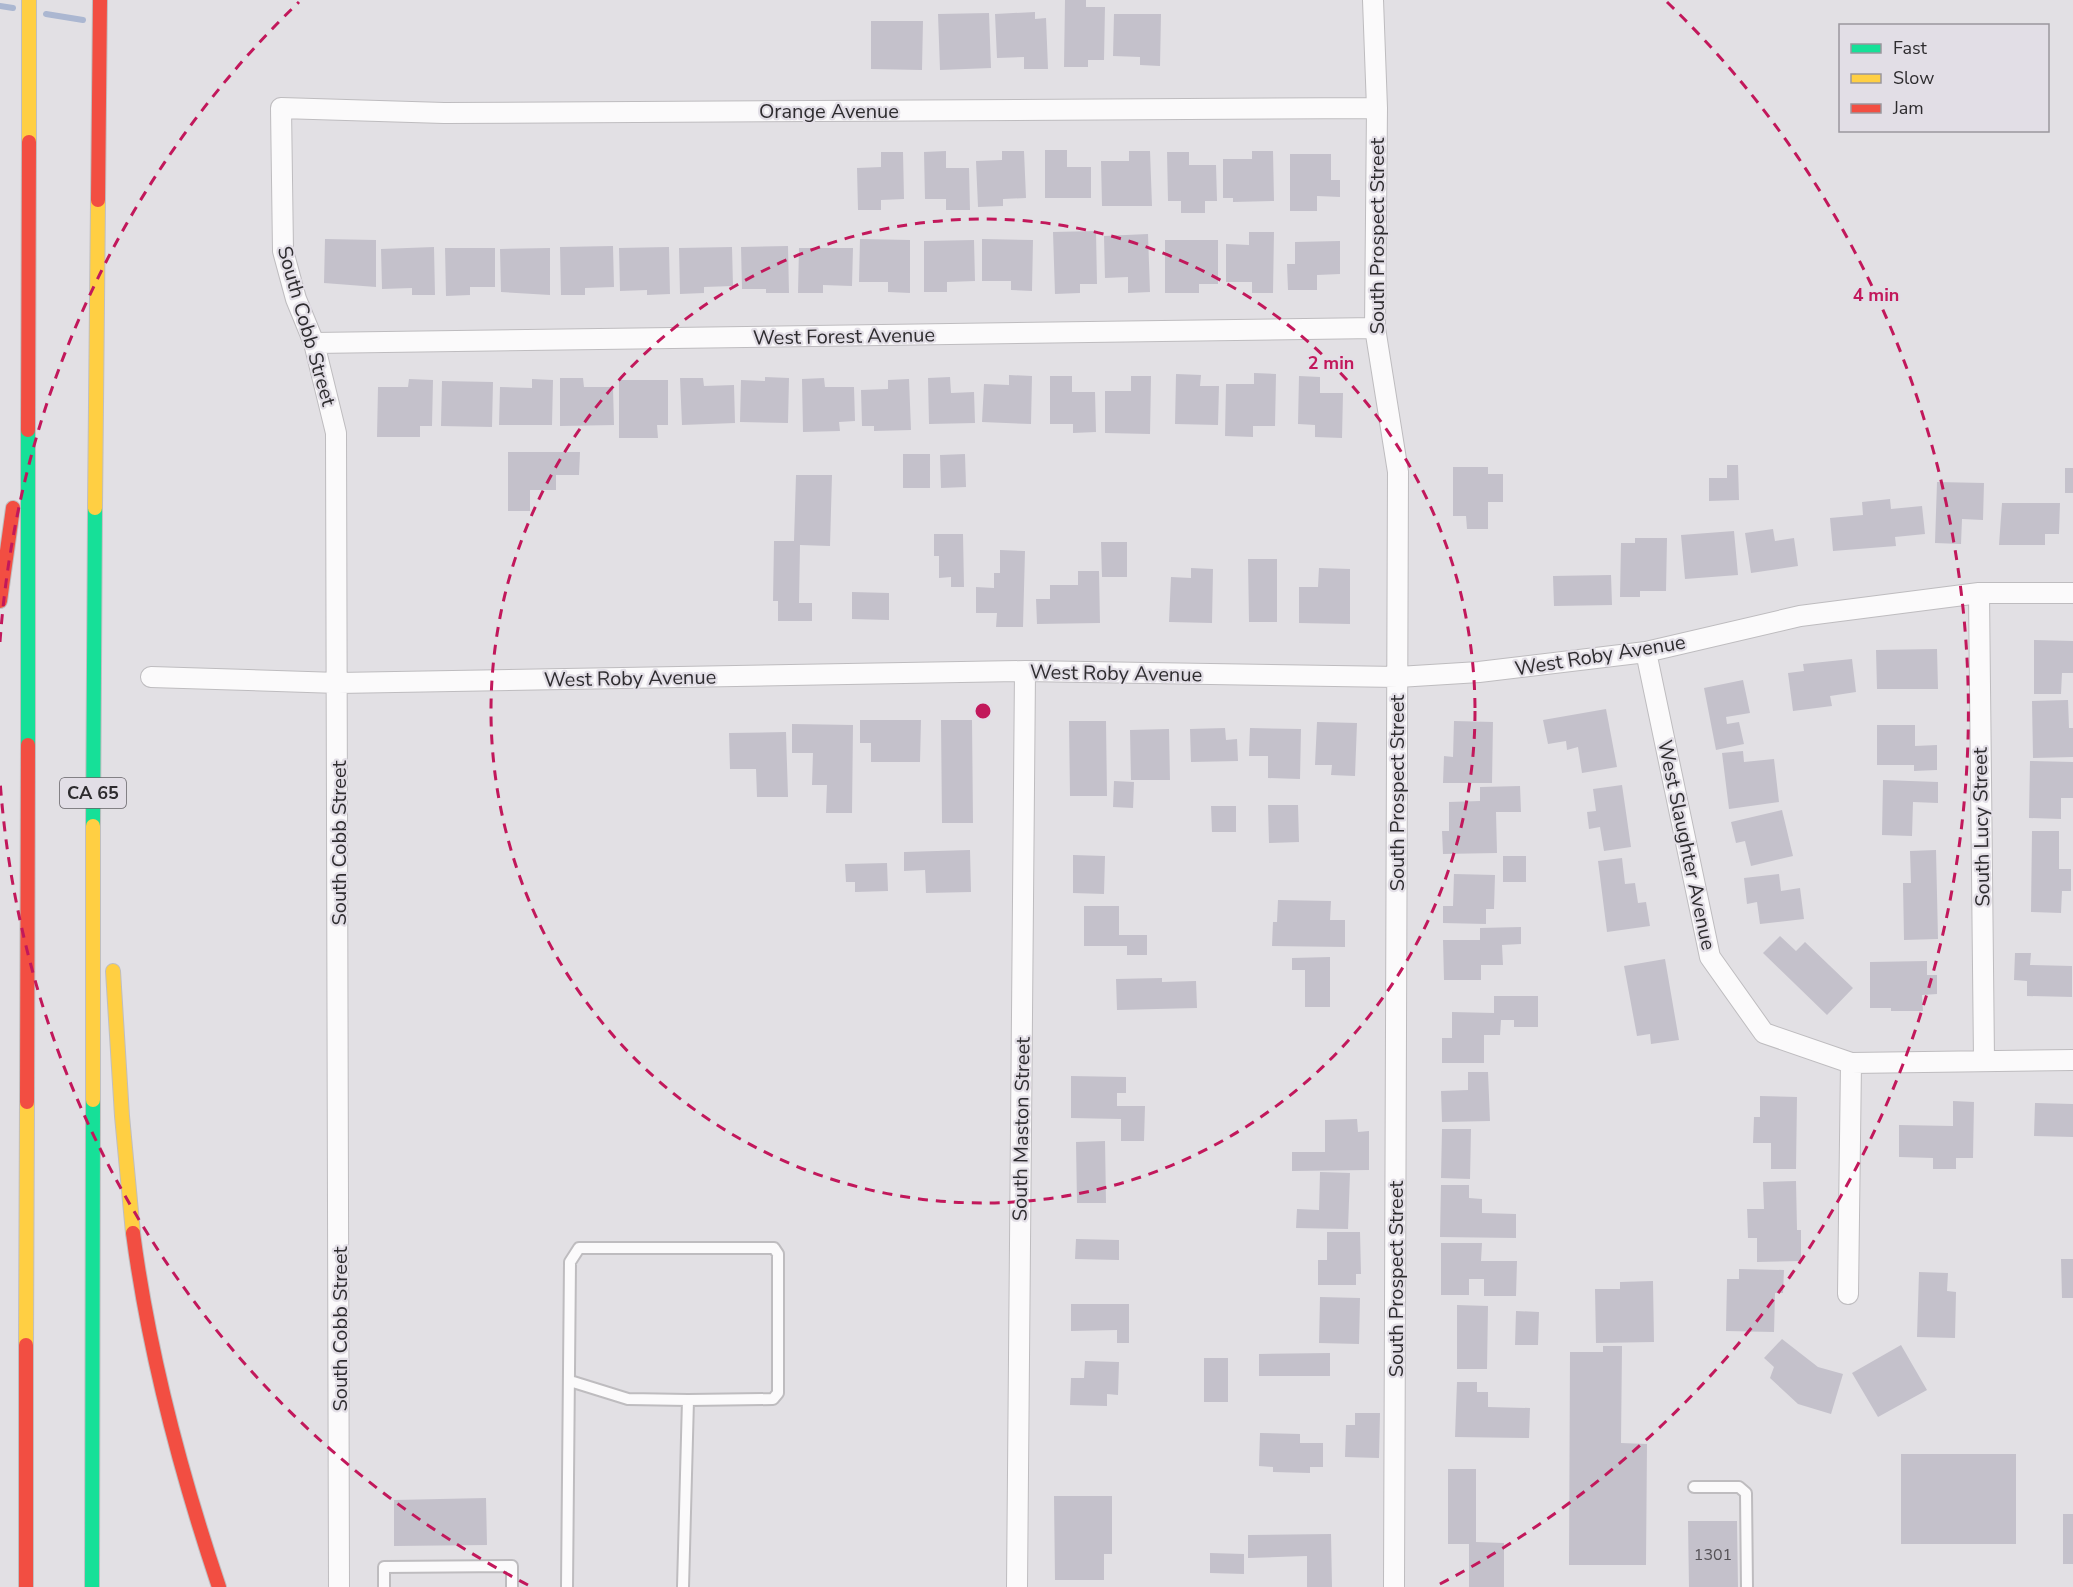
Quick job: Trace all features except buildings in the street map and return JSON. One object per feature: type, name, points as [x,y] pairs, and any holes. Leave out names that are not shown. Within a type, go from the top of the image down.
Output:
[{"type":"highway","points":[[26,1587],[29,0]]},
{"type":"highway","name":"CA 65","points":[[92,1587],[93,694],[100,0]]},
{"type":"highway","points":[[0,601],[29,406]]},
{"type":"highway","points":[[93,694],[107,848]]},
{"type":"highway","points":[[112,952],[124,1144],[137,1263],[163,1396],[219,1587]]},
{"type":"street","name":"South Prospect Street","points":[[1373,0],[1377,108],[1375,328],[1398,472],[1394,1587]]},
{"type":"street","name":"Orange Avenue","points":[[282,108],[456,113],[1377,108]]},
{"type":"street","name":"South Cobb Street","points":[[282,108],[283,251],[296,299],[314,343],[336,433],[339,1587]]},
{"type":"street","name":"West Forest Avenue","points":[[314,343],[1375,328]]},
{"type":"street","name":"West Roby Avenue","points":[[152,677],[338,683],[1025,671],[1398,677],[1479,672],[1646,651],[1800,616],[1979,593],[2073,592]]},
{"type":"street","name":"South Lucy Street","points":[[1979,593],[1984,1060]]},
{"type":"street","name":"West Slaughter Avenue","points":[[1646,651],[1710,957],[1764,1033],[1851,1063],[2073,1060]]},
{"type":"street","name":"South Maston Street","points":[[1017,1587],[1025,671]]},
{"type":"street","points":[[1848,1294],[1851,1063]]},
{"type":"lane","points":[[567,1587],[570,1262],[579,1248],[774,1248],[778,1254],[778,1393],[773,1399],[628,1399],[570,1381]]},
{"type":"lane","points":[[683,1587],[688,1400]]},
{"type":"lane","points":[[1694,1487],[1739,1487],[1746,1493],[1747,1587]]},
{"type":"lane","points":[[384,1587],[384,1567],[512,1566],[512,1587]]},
{"type":"waterway","points":[[0,6],[13,8]]},
{"type":"waterway","points":[[46,14],[83,20]]},
{"type":"traffic: fast","points":[[28,430],[28,745]]},
{"type":"traffic: fast","points":[[93,826],[95,508]]},
{"type":"traffic: fast","points":[[92,1587],[93,1100]]},
{"type":"traffic: slow","points":[[29,0],[29,142]]},
{"type":"traffic: slow","points":[[95,508],[98,200]]},
{"type":"traffic: slow","points":[[93,826],[93,1100]]},
{"type":"traffic: slow","points":[[113,971],[122,1116],[133,1233]]},
{"type":"traffic: slow","points":[[26,1345],[27,1102]]},
{"type":"traffic: jam","points":[[98,200],[100,0]]},
{"type":"traffic: jam","points":[[28,430],[29,142]]},
{"type":"traffic: jam","points":[[0,601],[13,508]]},
{"type":"traffic: jam","points":[[27,1102],[28,745]]},
{"type":"traffic: jam","points":[[133,1233],[148,1323],[167,1412],[191,1500],[219,1587]]},
{"type":"traffic: jam","points":[[26,1345],[26,1587]]}]
